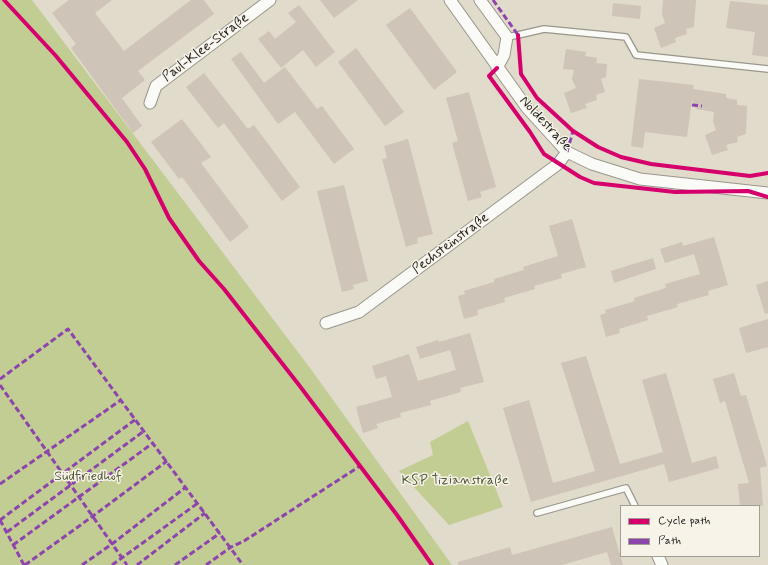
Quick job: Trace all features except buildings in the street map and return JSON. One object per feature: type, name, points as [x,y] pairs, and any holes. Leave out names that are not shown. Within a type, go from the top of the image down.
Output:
[{"type":"street","name":"Paul-Klee-Straße","points":[[150,103],[156,86],[270,0]]},
{"type":"street","name":"Noldestraße","points":[[450,0],[526,108],[567,152],[592,164],[640,179],[768,193]]},
{"type":"street","points":[[480,0],[507,37],[504,55],[497,68]]},
{"type":"street","name":"Pechsteinstraße","points":[[326,323],[359,312],[558,164],[567,152]]},
{"type":"lane","points":[[507,37],[544,29],[626,38],[636,55],[768,69]]},
{"type":"lane","points":[[538,513],[626,488],[634,505]]},
{"type":"green space","name":"Südfriedhof","points":[[0,0],[32,0],[310,368],[452,565],[0,565]]},
{"type":"green space","name":"KSP Tizianstraße","points":[[468,421],[503,507],[449,525],[399,471],[433,455],[430,442]]},
{"type":"marked path","points":[[493,0],[518,37]]},
{"type":"marked path","points":[[692,105],[702,106]]},
{"type":"marked path","points":[[567,152],[573,131]]},
{"type":"marked path","points":[[0,379],[68,329],[243,565]]},
{"type":"marked path","points":[[0,385],[127,565]]},
{"type":"marked path","points":[[0,484],[121,400]]},
{"type":"marked path","points":[[0,520],[136,419]]},
{"type":"marked path","points":[[7,532],[144,431]]},
{"type":"marked path","points":[[13,545],[153,443]]},
{"type":"marked path","points":[[25,565],[167,461]]},
{"type":"marked path","points":[[206,565],[231,547],[244,541],[360,466]]},
{"type":"marked path","points":[[82,565],[112,544],[186,487]]},
{"type":"marked path","points":[[112,565],[198,503]]},
{"type":"marked path","points":[[137,565],[205,513]]},
{"type":"marked path","points":[[0,520],[24,565]]},
{"type":"marked path","points":[[175,565],[220,533]]},
{"type":"cycle path","points":[[4,0],[56,56],[127,142],[145,169],[169,218],[199,261],[224,289],[299,385],[397,515],[432,565]]},
{"type":"cycle path","points":[[518,35],[521,74],[537,98],[573,131],[598,147],[621,157],[651,164],[750,176],[768,173]]},
{"type":"cycle path","points":[[497,68],[489,76],[530,132],[544,154],[580,177],[594,183],[675,192],[748,191],[768,197]]}]
